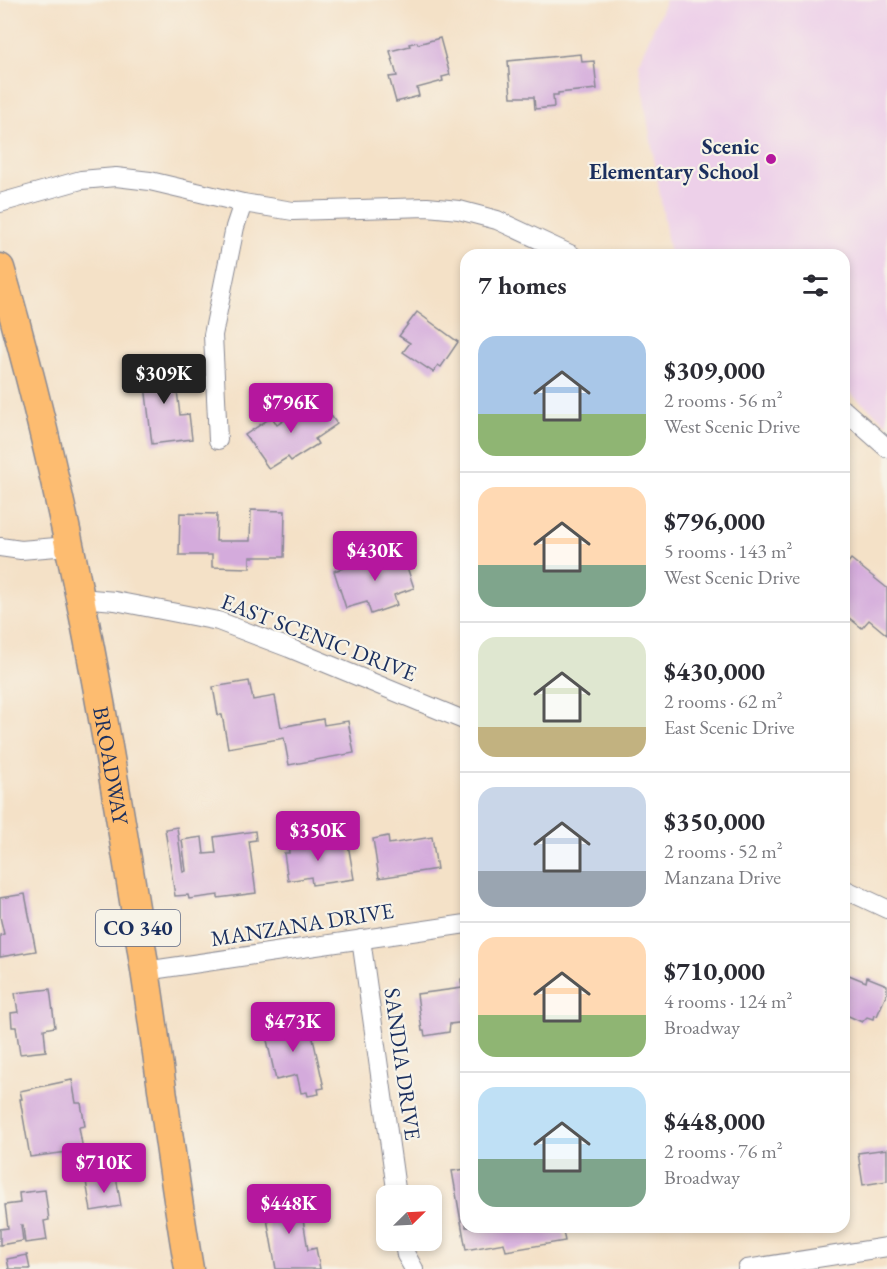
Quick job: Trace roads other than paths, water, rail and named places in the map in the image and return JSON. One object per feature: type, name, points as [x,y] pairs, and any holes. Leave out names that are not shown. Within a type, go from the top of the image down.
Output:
[{"type":"main road","name":"BROADWAY","points":[[0,268],[39,416],[80,598],[123,833],[145,972],[184,1266]]},
{"type":"street","points":[[0,203],[81,180],[116,177],[150,181],[243,203],[292,211],[428,207],[459,210],[497,220],[559,249]]},
{"type":"street","points":[[218,440],[213,335],[235,227],[243,203]]},
{"type":"street","points":[[850,415],[887,448]]},
{"type":"street","points":[[0,547],[21,550],[68,546]]},
{"type":"street","name":"EAST SCENIC DRIVE","points":[[80,598],[123,603],[218,621],[460,719]]},
{"type":"street","points":[[850,892],[887,909]]},
{"type":"street","name":"MANZANA DRIVE","points":[[145,972],[460,925]]},
{"type":"street","name":"SANDIA DRIVE","points":[[361,939],[395,1185]]},
{"type":"street","points":[[747,1269],[887,1247]]},
{"type":"street","points":[[405,1251],[414,1269]]},
{"type":"place","name":"Scenic Elementary School","points":[[771,159]]}]
